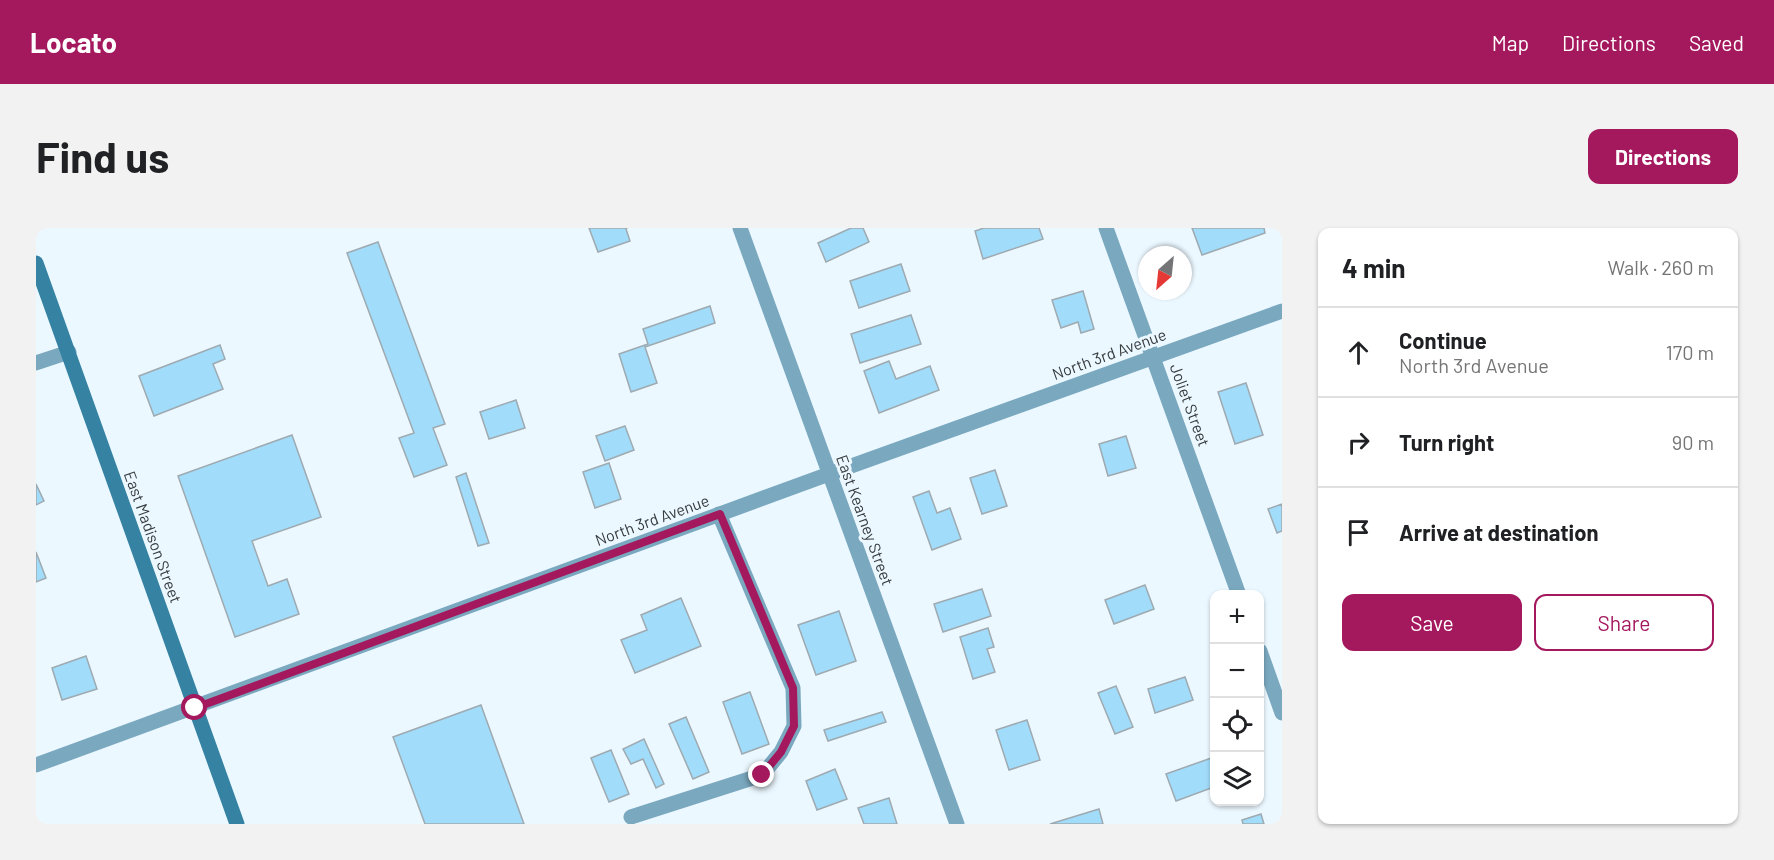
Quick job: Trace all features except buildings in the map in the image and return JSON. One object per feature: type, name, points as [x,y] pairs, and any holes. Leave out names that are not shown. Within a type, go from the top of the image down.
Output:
[{"type":"main road","name":"East Madison Street","points":[[36,262],[237,824]]},
{"type":"street","name":"East Kearney Street","points":[[740,228],[957,824]]},
{"type":"street","name":"Joliet Street","points":[[1106,228],[1238,590]]},
{"type":"street","name":"North 3rd Avenue","points":[[36,765],[1282,310]]},
{"type":"street","points":[[36,363],[69,352]]},
{"type":"street","points":[[631,817],[762,775],[781,752],[794,726],[793,688],[720,514]]},
{"type":"street","points":[[1264,662],[1282,713]]},
{"type":"route","points":[[195,708],[720,514],[793,688],[794,726],[781,752],[762,775]]}]
